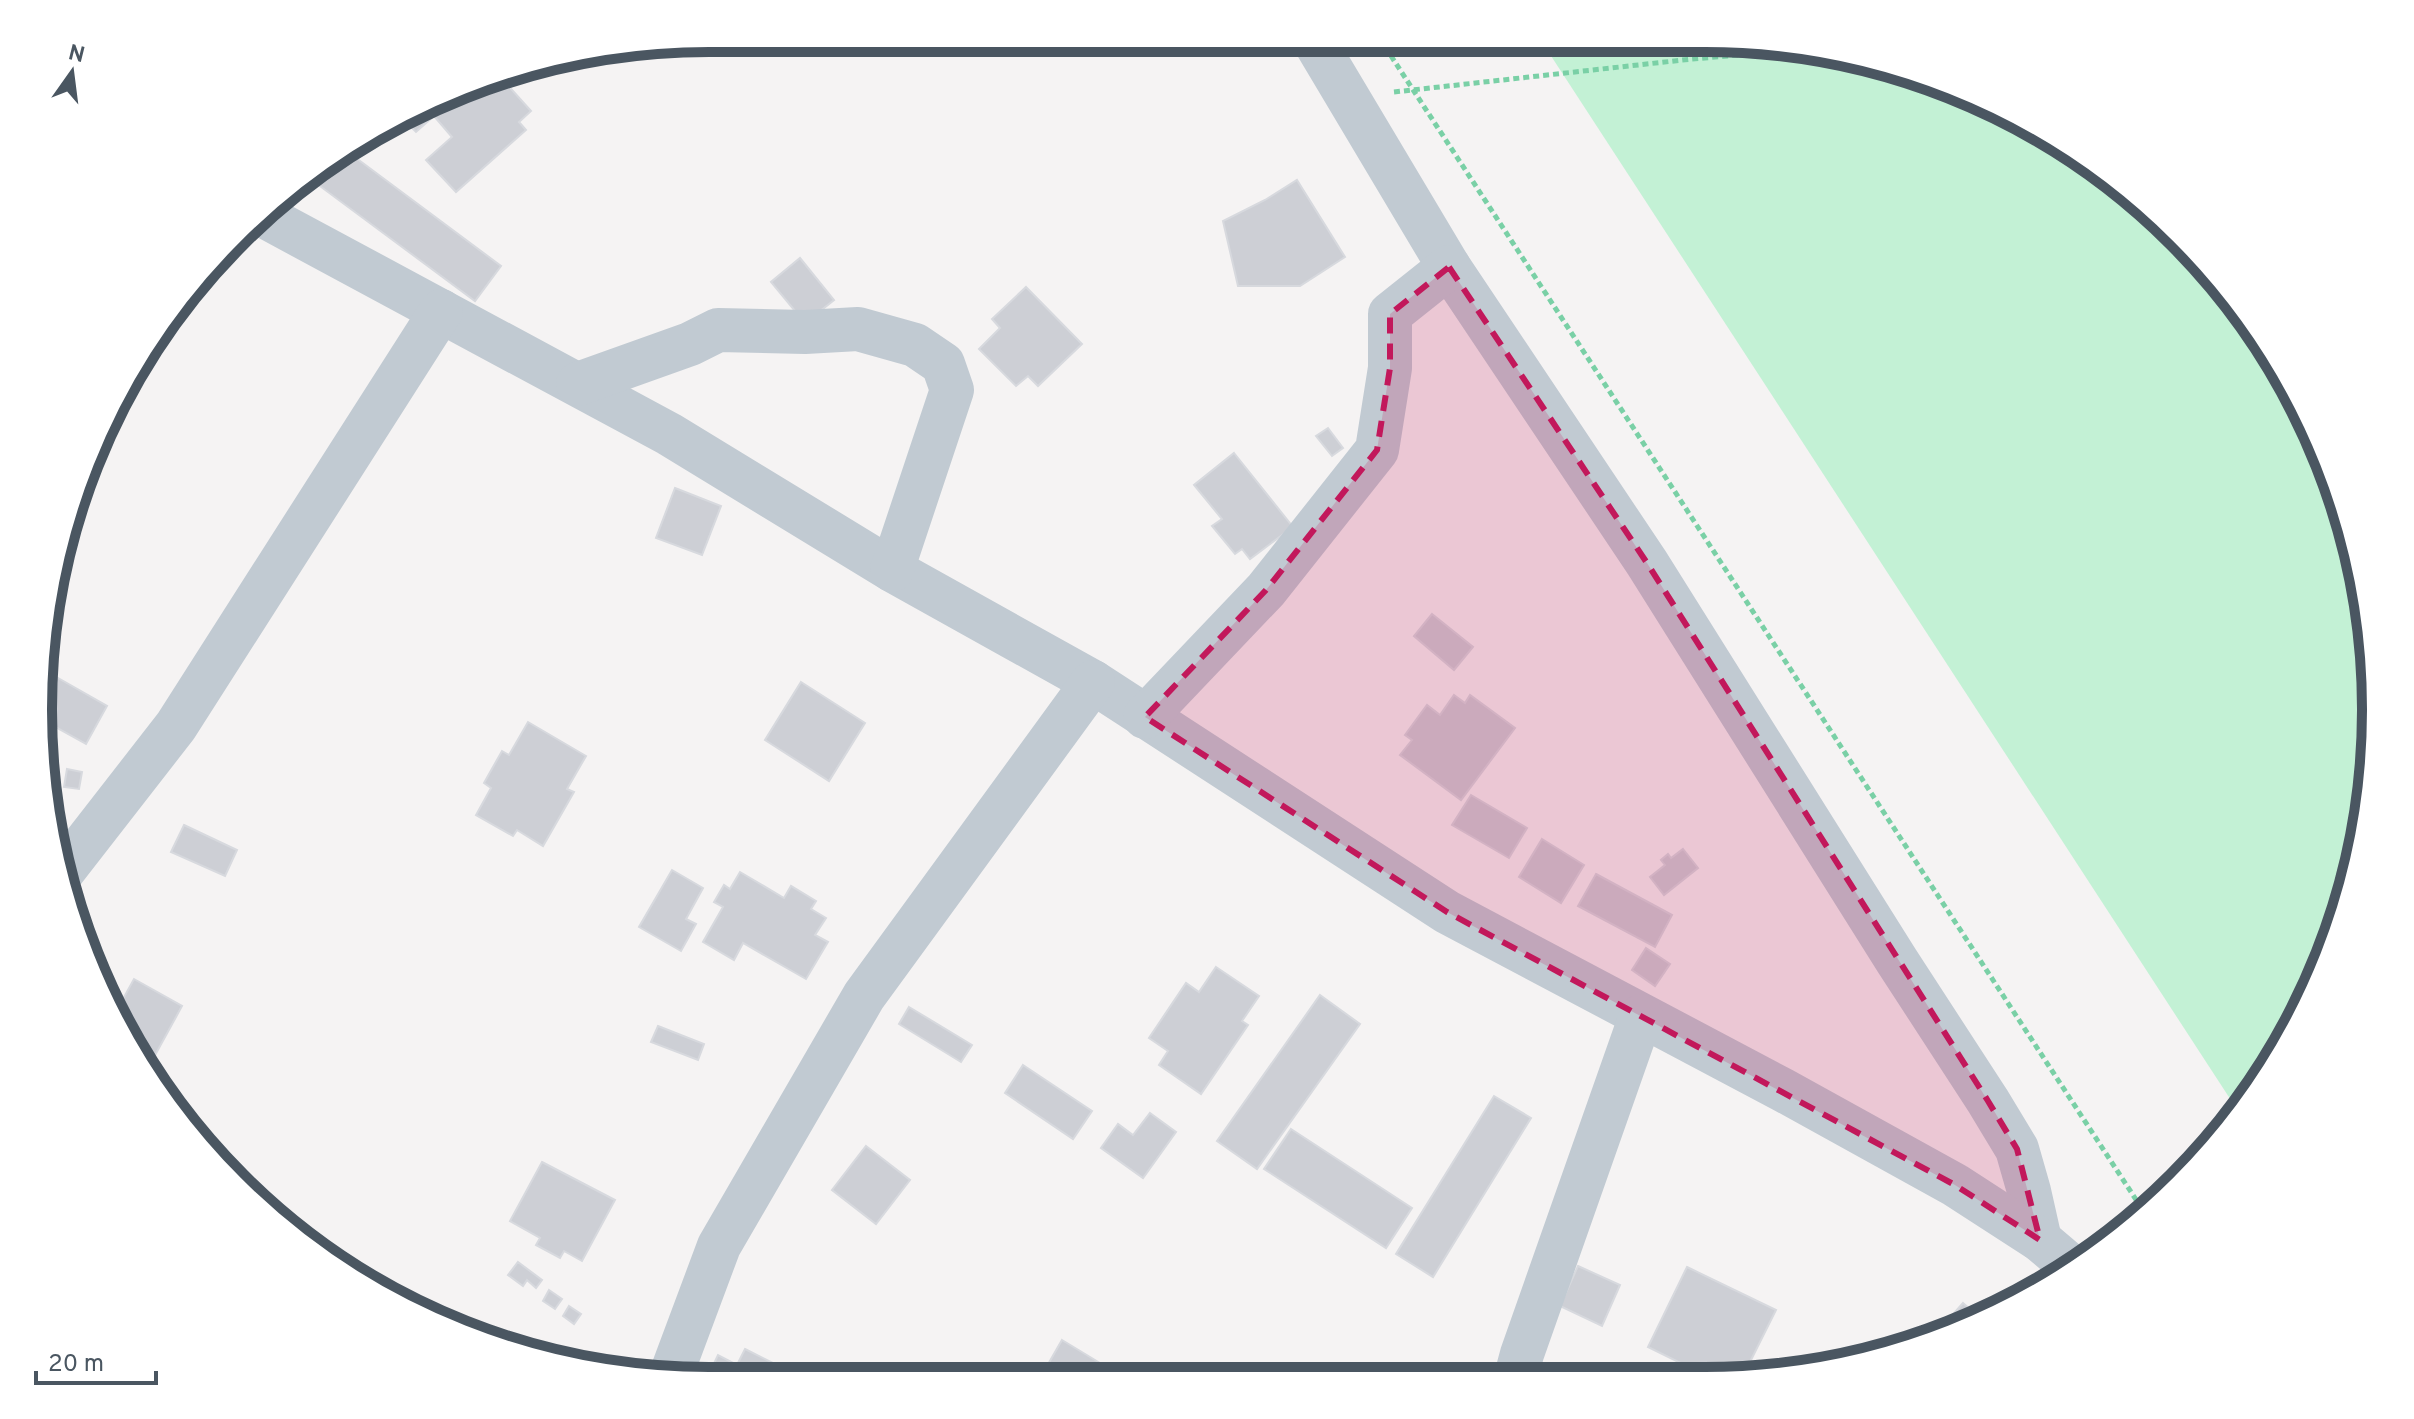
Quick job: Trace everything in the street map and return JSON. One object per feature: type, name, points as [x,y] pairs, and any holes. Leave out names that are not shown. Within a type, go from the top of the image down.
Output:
[{"type":"street","points":[[1321,52],[1449,267],[1647,563],[1988,1101],[2017,1149],[2040,1240]]},
{"type":"street","points":[[271,220],[669,434],[892,570],[1093,682],[1447,912],[1955,1185],[2040,1240],[2064,1260]]},
{"type":"street","points":[[1145,717],[1266,590],[1377,450],[1390,368],[1390,314],[1449,267]]},
{"type":"street","points":[[69,857],[176,726],[441,311]]},
{"type":"street","points":[[578,384],[690,344],[718,330],[805,332],[858,329],[915,345],[943,364],[952,390],[892,570]]},
{"type":"street","points":[[674,1366],[719,1246],[864,996],[1093,682]]},
{"type":"street","points":[[1518,1367],[1641,1016]]},
{"type":"path","points":[[1388,52],[2139,1204]]},
{"type":"path","points":[[1349,97],[1754,54]]},
{"type":"highlighted area","points":[[1449,267],[1647,563],[1988,1101],[2017,1149],[2040,1240],[1955,1185],[1447,912],[1145,717],[1266,590],[1377,450],[1390,368],[1390,314]]},
{"type":"green space","points":[[1548,52],[1748,53],[1790,58],[1875,74],[1956,102],[2033,140],[2105,188],[2138,215],[2199,276],[2251,344],[2274,381],[2312,458],[2340,539],[2361,666],[2361,753],[2349,838],[2327,921],[2294,1000],[2274,1038],[2232,1102]]},
{"type":"building","points":[[507,84],[531,111],[519,122],[526,130],[456,192],[426,160],[452,137],[434,116],[416,132],[409,125],[458,102]]},
{"type":"building","points":[[354,157],[501,266],[475,301],[316,183]]},
{"type":"building","points":[[1297,180],[1345,257],[1300,286],[1238,286],[1223,221]]},
{"type":"building","points":[[800,258],[834,300],[805,323],[771,282]]},
{"type":"building","points":[[1026,287],[1082,344],[1038,386],[1028,376],[1016,386],[979,349],[1000,328],[992,319]]},
{"type":"building","points":[[1328,428],[1343,448],[1332,456],[1316,436]]},
{"type":"building","points":[[1234,453],[1293,527],[1250,559],[1242,549],[1235,554],[1212,526],[1222,519],[1194,485]]},
{"type":"building","points":[[675,488],[721,506],[702,555],[656,538]]},
{"type":"building","points":[[1432,614],[1473,647],[1454,670],[1414,636]]},
{"type":"building","points":[[53,675],[107,706],[86,744],[52,725]]},
{"type":"building","points":[[801,682],[865,723],[829,781],[765,740]]},
{"type":"building","points":[[1454,695],[1465,703],[1470,695],[1515,728],[1461,800],[1400,755],[1412,740],[1405,735],[1427,705],[1440,715]]},
{"type":"building","points":[[528,722],[586,756],[567,789],[574,792],[543,846],[517,830],[513,836],[476,815],[491,788],[484,783],[502,751],[509,755]]},
{"type":"building","points":[[67,769],[82,772],[79,789],[64,787]]},
{"type":"building","points":[[1471,795],[1527,828],[1509,858],[1452,825]]},
{"type":"building","points":[[184,825],[237,850],[225,876],[171,852]]},
{"type":"building","points":[[1542,839],[1584,865],[1561,903],[1519,877]]},
{"type":"building","points":[[1683,849],[1698,868],[1664,895],[1650,877],[1665,865],[1661,860],[1668,854],[1671,858]]},
{"type":"building","points":[[672,870],[703,888],[686,919],[696,924],[681,951],[639,927]]},
{"type":"building","points":[[740,872],[784,898],[791,886],[816,901],[811,909],[826,918],[815,935],[828,942],[806,979],[743,943],[734,960],[703,942],[723,907],[714,902],[724,885],[730,889]]},
{"type":"building","points":[[1596,874],[1672,915],[1655,947],[1578,906]]},
{"type":"building","points":[[1646,948],[1670,964],[1655,986],[1632,970]]},
{"type":"building","points":[[1216,967],[1259,996],[1242,1021],[1248,1025],[1201,1094],[1159,1065],[1168,1051],[1149,1038],[1186,983],[1199,992]]},
{"type":"building","points":[[134,979],[182,1006],[153,1059],[140,1038],[121,1002]]},
{"type":"building","points":[[1320,995],[1360,1024],[1257,1169],[1217,1141]]},
{"type":"building","points":[[909,1007],[972,1045],[961,1062],[899,1024]]},
{"type":"building","points":[[658,1026],[704,1044],[698,1060],[651,1042]]},
{"type":"building","points":[[1023,1065],[1092,1111],[1073,1139],[1005,1093]]},
{"type":"building","points":[[1494,1096],[1531,1118],[1433,1277],[1396,1254]]},
{"type":"building","points":[[1150,1113],[1176,1132],[1143,1178],[1101,1148],[1118,1124],[1133,1135]]},
{"type":"building","points":[[1291,1129],[1412,1208],[1386,1248],[1264,1169]]},
{"type":"building","points":[[866,1146],[910,1180],[876,1224],[832,1190]]},
{"type":"building","points":[[542,1162],[615,1200],[582,1261],[564,1251],[560,1258],[536,1245],[540,1238],[510,1221]]},
{"type":"building","points":[[518,1262],[542,1280],[536,1288],[527,1280],[523,1286],[508,1275]]},
{"type":"building","points":[[1578,1266],[1620,1285],[1602,1326],[1560,1306]]},
{"type":"building","points":[[1687,1267],[1776,1310],[1748,1366],[1689,1367],[1648,1347]]},
{"type":"building","points":[[549,1290],[562,1299],[555,1309],[543,1301]]},
{"type":"building","points":[[1963,1303],[1971,1310],[1956,1317],[1948,1320]]},
{"type":"building","points":[[569,1306],[581,1314],[574,1324],[563,1316]]},
{"type":"building","points":[[1062,1340],[1100,1363],[1098,1367],[1046,1367]]},
{"type":"building","points":[[745,1349],[781,1367],[712,1367],[718,1355],[737,1365]]}]
